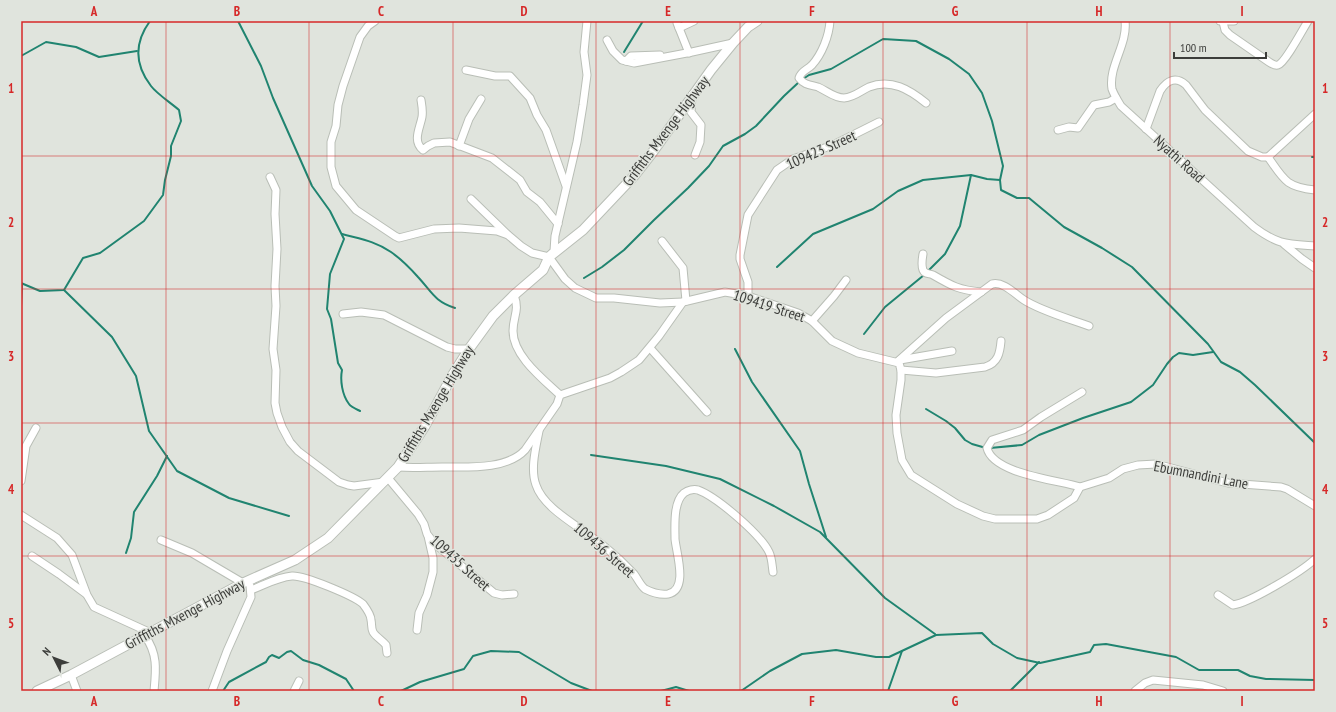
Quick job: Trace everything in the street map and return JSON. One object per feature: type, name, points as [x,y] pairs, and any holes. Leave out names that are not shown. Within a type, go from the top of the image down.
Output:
[{"type":"street","points":[[375,21],[368,26],[360,37],[338,105],[336,126],[331,142],[330,152],[331,168],[336,186],[356,210],[395,236],[404,237],[434,229],[459,228],[497,231],[508,235]]},
{"type":"street","points":[[471,199],[508,235],[532,253],[549,257],[554,251],[566,186],[577,142],[587,75],[584,52],[587,21]]},
{"type":"street","points":[[688,53],[678,25],[694,21]]},
{"type":"street","name":"Griffiths Mxenge Highway","points":[[37,691],[71,675],[246,581],[295,560],[328,538],[398,467],[425,426],[452,376],[493,316],[514,295],[543,270],[549,257],[583,230],[634,176],[652,153],[692,95],[733,43],[748,27],[757,21]]},
{"type":"street","points":[[830,21],[828,32],[819,54],[811,66],[800,74],[799,78],[802,82],[837,97],[843,98],[855,96],[870,87],[895,85],[910,90],[926,103]]},
{"type":"street","points":[[1058,130],[1069,127],[1078,128],[1094,105],[1109,102],[1116,98],[1112,90],[1113,72],[1122,45],[1126,25],[1125,21]]},
{"type":"street","points":[[1234,21],[1221,21],[1225,30],[1230,35],[1269,62],[1276,65],[1280,64],[1284,60],[1308,21]]},
{"type":"street","points":[[607,40],[613,51],[634,63],[733,43]]},
{"type":"street","points":[[466,70],[495,76],[510,76],[530,98],[537,115],[546,130],[566,186]]},
{"type":"street","points":[[1146,128],[1163,86],[1170,80],[1176,79],[1186,85],[1205,110],[1248,151],[1262,157],[1268,157],[1315,114]]},
{"type":"street","points":[[692,95],[691,112],[701,126],[700,142],[695,156]]},
{"type":"street","name":"Nyathi Road","points":[[1116,98],[1121,106],[1264,235],[1284,244],[1315,246]]},
{"type":"street","points":[[459,146],[469,119],[480,99]]},
{"type":"street","points":[[421,100],[423,110],[417,142],[419,147],[423,150],[434,143],[450,142],[492,158],[520,180],[527,192],[540,202],[558,224]]},
{"type":"street","name":"109423 Street","points":[[748,296],[748,282],[740,259],[748,215],[777,170],[793,159],[833,145],[879,122]]},
{"type":"street","points":[[1268,157],[1287,183],[1301,189],[1315,190]]},
{"type":"street","points":[[270,177],[276,190],[275,214],[277,249],[274,349],[276,370],[275,403],[282,427],[290,442],[298,451],[339,482],[354,486],[386,480]]},
{"type":"street","points":[[560,395],[610,378],[639,360],[650,348],[685,301],[683,268],[662,241]]},
{"type":"street","points":[[1284,244],[1302,260],[1315,268]]},
{"type":"street","points":[[923,254],[923,271],[926,273],[932,274],[956,288],[981,292]]},
{"type":"street","name":"109419 Street","points":[[549,257],[565,279],[575,288],[596,298],[614,298],[660,303],[685,301],[725,292],[748,296],[798,313],[812,321],[832,341],[844,347],[858,353],[899,361]]},
{"type":"street","points":[[812,321],[846,280]]},
{"type":"street","points":[[899,361],[946,318],[992,284],[1000,284],[1030,304],[1089,326]]},
{"type":"street","points":[[514,295],[517,307],[513,330],[516,345],[529,366],[560,395]]},
{"type":"street","points":[[343,314],[361,312],[384,316],[447,347],[455,349],[469,349]]},
{"type":"street","points":[[901,370],[936,373],[990,366],[999,356],[1001,341]]},
{"type":"street","points":[[650,348],[707,412]]},
{"type":"street","points":[[899,361],[952,351]]},
{"type":"street","points":[[899,361],[901,370],[896,415],[897,433],[902,460],[908,471],[913,476],[956,504],[983,516],[995,519],[1037,519],[1048,516],[1074,498],[1080,487],[1066,482],[1027,475],[1008,468],[992,456],[987,448],[992,440],[1023,430],[1082,392]]},
{"type":"street","points":[[398,467],[418,468],[487,466],[522,454],[557,404],[560,395]]},
{"type":"street","points":[[21,481],[26,446],[36,428]]},
{"type":"street","name":"109436 Street","points":[[540,429],[534,465],[538,490],[554,508],[613,554],[635,576],[644,588],[661,594],[669,594],[678,586],[680,580],[680,567],[675,539],[677,505],[679,498],[683,494],[692,490],[698,490],[722,505],[754,533],[769,552],[773,572]]},
{"type":"street","name":"Ebumnandini Lane","points":[[1080,487],[1109,478],[1123,469],[1156,464],[1228,483],[1281,487],[1315,506]]},
{"type":"street","name":"109435 Street","points":[[386,480],[418,514],[424,524],[427,534],[440,548],[494,593],[514,594]]},
{"type":"street","points":[[21,515],[57,538],[72,555],[87,595],[94,607],[148,634],[153,649],[156,674],[154,691]]},
{"type":"street","points":[[416,630],[420,613],[428,596],[433,567],[433,558],[427,534]]},
{"type":"street","points":[[161,540],[192,553],[246,581],[251,590],[251,597],[227,651],[212,691]]},
{"type":"street","points":[[32,556],[87,595]]},
{"type":"street","points":[[1218,596],[1233,605],[1242,603],[1285,580],[1315,559]]},
{"type":"street","points":[[251,590],[279,579],[296,576],[350,595],[366,609],[371,618],[373,633],[386,645],[387,653]]},
{"type":"street","points":[[71,675],[77,691]]},
{"type":"street","points":[[1135,691],[1145,683],[1153,680],[1203,685],[1223,691]]},
{"type":"street","points":[[294,691],[299,682]]},
{"type":"waterway","points":[[21,283],[40,291],[64,290],[83,258],[100,253],[144,221],[163,195],[171,156],[171,146],[181,121],[179,110],[151,86],[141,70],[138,54],[139,45],[141,37],[150,21]]},
{"type":"waterway","points":[[238,21],[261,66],[273,98],[312,186],[330,211],[344,239],[330,274],[327,309],[331,319],[338,363],[342,370],[341,383],[343,392],[350,405],[360,411]]},
{"type":"waterway","points":[[624,52],[643,21]]},
{"type":"waterway","points":[[803,79],[809,75],[831,69],[883,39],[916,41],[949,59],[969,74],[982,93],[992,121],[1003,166],[1000,180],[1001,190],[1017,198],[1029,198],[1064,227],[1132,267],[1208,344],[1221,362],[1240,372],[1315,443]]},
{"type":"waterway","points":[[21,56],[46,42],[76,47],[99,57],[137,51]]},
{"type":"waterway","points":[[584,278],[602,267],[624,250],[709,166],[723,146],[756,126],[799,82]]},
{"type":"waterway","points":[[777,267],[813,234],[873,209],[898,191],[923,180],[971,175],[987,179],[1000,180]]},
{"type":"waterway","points":[[927,272],[945,254],[960,226],[971,175]]},
{"type":"waterway","points":[[342,234],[385,248],[409,267],[434,296],[442,302],[455,308]]},
{"type":"waterway","points":[[864,334],[885,307],[924,275]]},
{"type":"waterway","points":[[21,306],[22,284]]},
{"type":"waterway","points":[[64,290],[112,337],[136,376],[149,431],[177,471],[229,498],[289,516]]},
{"type":"waterway","points":[[735,349],[752,382],[800,451],[826,537]]},
{"type":"waterway","points":[[990,448],[1022,445],[1039,435],[1131,402],[1153,385],[1167,364],[1179,353],[1193,355],[1213,352]]},
{"type":"waterway","points":[[926,409],[955,428],[965,440],[972,444],[986,448]]},
{"type":"waterway","points":[[591,455],[666,466],[720,479],[774,506],[820,532],[885,598],[935,634]]},
{"type":"waterway","points":[[126,553],[131,538],[134,512],[157,476],[167,456]]},
{"type":"waterway","points":[[741,691],[770,671],[802,654],[836,650],[876,657],[889,657],[936,635],[982,633],[993,644],[1017,658],[1040,663],[1090,652],[1094,645],[1106,644],[1176,657],[1199,670],[1238,670],[1250,676],[1266,679],[1315,680]]},
{"type":"waterway","points":[[223,691],[229,682],[266,662],[272,655],[279,658],[291,651],[303,660],[319,665],[346,679],[354,691]]},
{"type":"waterway","points":[[401,691],[420,682],[464,669],[473,656],[491,651],[519,652],[571,683],[592,691]]},
{"type":"waterway","points":[[888,691],[902,651]]},
{"type":"waterway","points":[[1010,691],[1039,662]]},
{"type":"waterway","points":[[661,691],[676,687],[689,691]]}]
